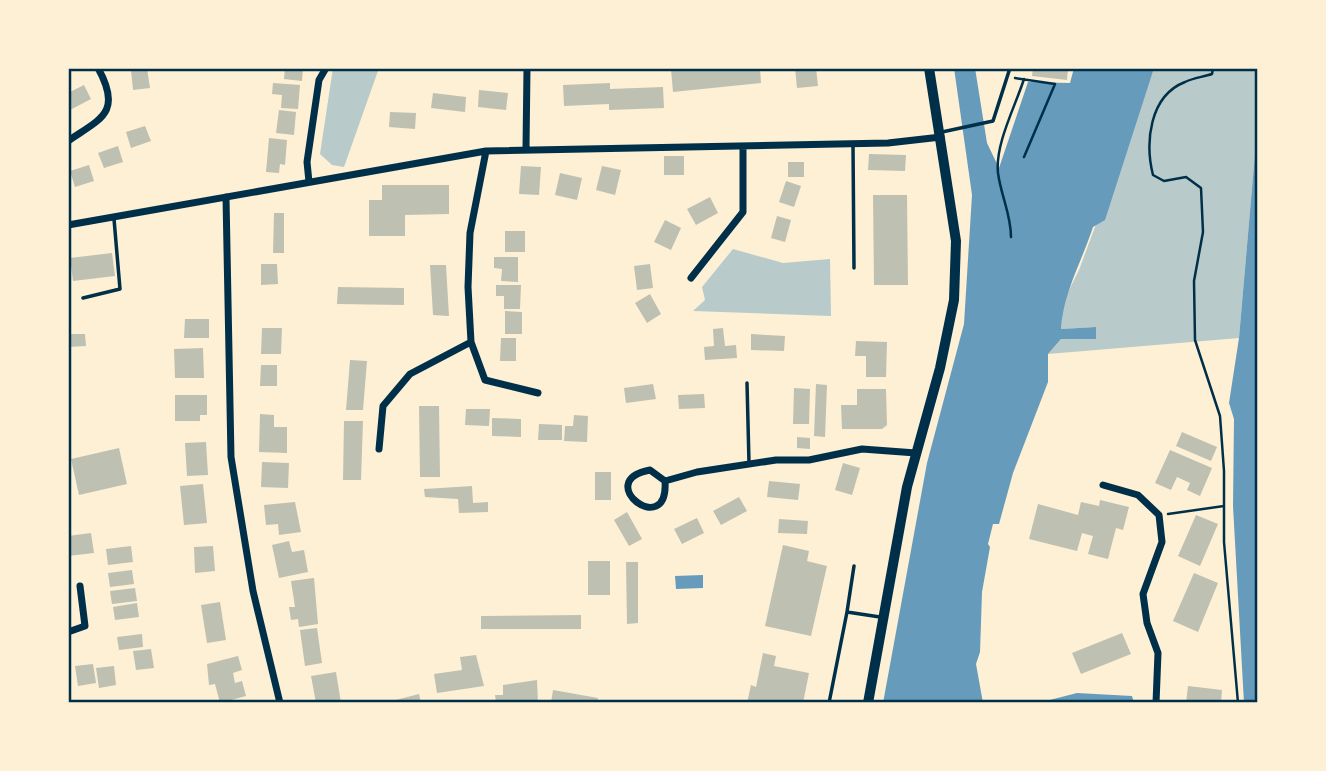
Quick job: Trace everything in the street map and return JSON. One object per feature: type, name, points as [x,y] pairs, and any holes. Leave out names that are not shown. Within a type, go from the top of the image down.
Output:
[{"type":"main road","points":[[868,703],[882,617],[916,453],[940,368],[954,300],[956,241],[944,133],[929,68]]},
{"type":"street","points":[[68,141],[98,123],[105,111],[108,89],[98,68]]},
{"type":"street","points":[[309,183],[307,162],[315,107],[319,80],[326,68]]},
{"type":"street","points":[[526,148],[527,68]]},
{"type":"street","points":[[68,225],[486,151],[526,148],[888,143],[944,133]]},
{"type":"street","points":[[691,278],[743,212],[743,146]]},
{"type":"street","points":[[486,151],[470,233],[468,287],[471,342],[485,380],[538,393]]},
{"type":"street","points":[[226,197],[231,457],[253,591],[280,703]]},
{"type":"street","points":[[379,449],[383,406],[410,374],[471,342]]},
{"type":"street","points":[[665,481],[697,472],[808,460],[862,449],[916,453]]},
{"type":"street","points":[[650,470],[665,481],[666,494],[658,505],[646,508],[635,504],[628,493],[629,481],[638,472],[650,470]]},
{"type":"street","points":[[1103,485],[1138,495],[1159,515],[1162,542],[1143,594],[1147,623],[1158,653],[1156,703]]},
{"type":"street","points":[[68,632],[85,626],[80,586]]},
{"type":"lane","points":[[944,133],[988,123],[996,116],[1010,68]]},
{"type":"lane","points":[[853,143],[854,268]]},
{"type":"lane","points":[[83,298],[120,289],[114,217]]},
{"type":"lane","points":[[747,383],[749,465]]},
{"type":"lane","points":[[829,703],[854,566]]},
{"type":"lane","points":[[846,612],[882,617]]},
{"type":"path","points":[[1213,68],[1212,74],[1184,82],[1165,95],[1152,121],[1148,152],[1153,175],[1164,181],[1186,177],[1201,188],[1203,232],[1194,281],[1195,340],[1220,416],[1224,542],[1238,703]]},
{"type":"path","points":[[1008,77],[1055,84],[1024,157]]},
{"type":"path","points":[[1011,237],[1011,217],[998,172],[1003,142],[1024,79]]},
{"type":"path","points":[[1159,515],[1224,506]]},
{"type":"shaded area","points":[[333,68],[379,68],[344,167],[332,165],[320,154]]},
{"type":"shaded area","points":[[1154,68],[1258,68],[1258,119],[1239,338],[1048,354],[1061,339],[1096,327],[1061,329],[1063,302],[1079,270]]},
{"type":"shaded area","points":[[733,249],[783,263],[830,259],[831,316],[693,311],[705,300],[702,287]]},
{"type":"water","points":[[954,68],[975,68],[987,143],[999,168],[1028,82],[1070,83],[1074,68],[1154,68],[1105,220],[1093,227],[1062,316],[1061,329],[1096,327],[1096,339],[1061,339],[1048,354],[1048,382],[1013,473],[999,524],[993,524],[982,592],[980,652],[976,664],[983,703],[883,703],[927,463],[964,324],[972,195]]},
{"type":"water","points":[[1258,119],[1258,703],[1244,703],[1233,506],[1234,419],[1229,403],[1239,338]]},
{"type":"water","points":[[703,575],[703,588],[676,589],[675,576]]},
{"type":"water","points":[[1077,693],[1132,696],[1134,703],[1038,703]]},
{"type":"building","points":[[147,68],[150,88],[133,90],[131,70]]},
{"type":"building","points":[[285,68],[303,68],[302,81],[284,79]]},
{"type":"building","points":[[760,68],[761,83],[673,92],[671,69]]},
{"type":"building","points":[[795,68],[816,68],[818,86],[797,88]]},
{"type":"building","points":[[1033,68],[1068,68],[1067,80],[1032,76]]},
{"type":"building","points":[[273,83],[300,85],[298,109],[281,108],[282,95],[272,94]]},
{"type":"building","points":[[610,83],[610,89],[663,87],[664,108],[609,110],[609,104],[564,106],[563,85]]},
{"type":"building","points":[[84,85],[91,99],[70,110],[68,93]]},
{"type":"building","points":[[479,90],[508,93],[506,110],[478,107]]},
{"type":"building","points":[[433,93],[466,97],[465,112],[431,108]]},
{"type":"building","points":[[279,110],[296,112],[294,135],[276,133]]},
{"type":"building","points":[[390,112],[416,113],[415,129],[389,127]]},
{"type":"building","points":[[145,126],[151,141],[131,148],[126,132]]},
{"type":"building","points":[[269,138],[287,140],[285,165],[280,164],[279,173],[266,172]]},
{"type":"building","points":[[118,146],[123,162],[104,168],[98,153]]},
{"type":"building","points":[[869,154],[906,155],[905,171],[868,170]]},
{"type":"building","points":[[664,156],[684,156],[684,175],[664,175]]},
{"type":"building","points":[[788,162],[804,162],[804,177],[788,177]]},
{"type":"building","points":[[89,165],[94,181],[75,187],[70,171]]},
{"type":"building","points":[[521,166],[541,167],[539,195],[519,194]]},
{"type":"building","points":[[602,166],[621,170],[615,195],[596,190]]},
{"type":"building","points":[[560,173],[582,178],[577,200],[555,195]]},
{"type":"building","points":[[786,181],[801,186],[794,207],[779,202]]},
{"type":"building","points":[[382,185],[449,185],[449,214],[405,215],[405,236],[369,236],[369,200],[382,200]]},
{"type":"building","points":[[873,195],[907,195],[908,285],[874,285]]},
{"type":"building","points":[[710,197],[718,213],[696,225],[687,209]]},
{"type":"building","points":[[274,213],[284,213],[284,253],[273,253]]},
{"type":"building","points":[[777,216],[791,220],[785,242],[771,238]]},
{"type":"building","points":[[665,220],[681,228],[671,250],[654,242]]},
{"type":"building","points":[[505,231],[525,231],[525,252],[505,252]]},
{"type":"building","points":[[112,253],[115,276],[73,281],[70,258]]},
{"type":"building","points":[[494,257],[518,257],[518,282],[501,281],[502,269],[494,268]]},
{"type":"building","points":[[261,264],[277,264],[278,284],[261,285]]},
{"type":"building","points":[[650,264],[653,288],[637,290],[634,266]]},
{"type":"building","points":[[430,265],[446,265],[449,316],[433,315]]},
{"type":"building","points":[[496,285],[521,285],[520,309],[504,309],[504,296],[496,296]]},
{"type":"building","points":[[338,287],[404,288],[404,305],[337,304]]},
{"type":"building","points":[[650,294],[661,314],[647,323],[635,303]]},
{"type":"building","points":[[505,311],[522,312],[522,334],[505,334]]},
{"type":"building","points":[[185,319],[209,319],[209,338],[184,338]]},
{"type":"building","points":[[262,328],[282,328],[281,354],[261,354]]},
{"type":"building","points":[[723,328],[725,346],[736,345],[737,358],[705,360],[704,347],[714,346],[713,329]]},
{"type":"building","points":[[68,334],[85,334],[86,346],[68,347]]},
{"type":"building","points":[[751,334],[785,336],[784,351],[751,350]]},
{"type":"building","points":[[501,338],[516,338],[516,361],[500,361]]},
{"type":"building","points":[[856,341],[887,342],[886,377],[866,377],[866,356],[855,356]]},
{"type":"building","points":[[203,348],[204,378],[175,378],[174,349]]},
{"type":"building","points":[[350,360],[367,361],[363,410],[346,410]]},
{"type":"building","points":[[261,365],[277,365],[277,386],[260,386]]},
{"type":"building","points":[[653,384],[656,399],[626,403],[624,388]]},
{"type":"building","points":[[816,384],[827,385],[825,437],[814,436]]},
{"type":"building","points":[[794,388],[810,389],[809,424],[793,424]]},
{"type":"building","points":[[857,389],[886,389],[887,425],[882,429],[842,429],[841,405],[857,405]]},
{"type":"building","points":[[704,394],[705,408],[679,409],[678,395]]},
{"type":"building","points":[[175,395],[207,395],[207,415],[200,415],[200,421],[175,421]]},
{"type":"building","points":[[419,406],[439,406],[440,477],[420,477]]},
{"type":"building","points":[[466,409],[490,409],[489,426],[465,425]]},
{"type":"building","points":[[260,414],[274,415],[274,427],[287,427],[287,453],[259,452]]},
{"type":"building","points":[[574,415],[588,416],[587,442],[564,441],[565,426],[573,426]]},
{"type":"building","points":[[492,418],[521,419],[521,437],[492,436]]},
{"type":"building","points":[[344,421],[363,421],[361,480],[343,480]]},
{"type":"building","points":[[539,424],[562,425],[562,440],[538,440]]},
{"type":"building","points":[[1182,432],[1217,447],[1211,461],[1176,446]]},
{"type":"building","points":[[797,437],[810,438],[810,449],[797,448]]},
{"type":"building","points":[[206,442],[208,475],[187,476],[185,443]]},
{"type":"building","points":[[119,448],[127,484],[79,495],[71,459]]},
{"type":"building","points":[[1170,450],[1212,468],[1200,496],[1187,490],[1190,483],[1177,477],[1171,490],[1155,483]]},
{"type":"building","points":[[262,462],[289,463],[288,488],[261,487]]},
{"type":"building","points":[[843,463],[860,468],[852,495],[835,490]]},
{"type":"building","points":[[595,472],[611,472],[611,500],[595,500]]},
{"type":"building","points":[[769,481],[800,484],[798,500],[767,497]]},
{"type":"building","points":[[203,484],[207,523],[184,525],[180,486]]},
{"type":"building","points":[[472,486],[473,503],[488,502],[488,512],[459,513],[458,499],[425,497],[424,489]]},
{"type":"building","points":[[739,497],[747,511],[721,525],[713,511]]},
{"type":"building","points":[[1100,500],[1129,507],[1123,530],[1116,528],[1108,559],[1088,554],[1093,536],[1082,533],[1077,551],[1029,539],[1038,504],[1078,515],[1081,502],[1099,506]]},
{"type":"building","points":[[295,502],[301,532],[279,535],[278,524],[266,525],[264,505]]},
{"type":"building","points":[[627,512],[642,539],[629,546],[614,520]]},
{"type":"building","points":[[1196,515],[1218,524],[1200,566],[1178,556]]},
{"type":"building","points":[[697,518],[704,533],[682,544],[674,529]]},
{"type":"building","points":[[779,519],[808,521],[807,534],[778,533]]},
{"type":"building","points":[[91,533],[94,553],[68,556],[68,536]]},
{"type":"building","points":[[289,541],[292,552],[304,550],[308,572],[279,578],[272,545]]},
{"type":"building","points":[[783,545],[809,551],[807,561],[827,566],[811,636],[765,626]]},
{"type":"building","points":[[131,546],[133,562],[108,565],[106,549]]},
{"type":"building","points":[[213,546],[215,571],[195,573],[194,547]]},
{"type":"building","points":[[588,561],[610,561],[610,595],[588,595]]},
{"type":"building","points":[[626,562],[638,562],[638,623],[627,624]]},
{"type":"building","points":[[132,570],[134,584],[110,587],[108,573]]},
{"type":"building","points":[[1194,573],[1218,583],[1198,632],[1173,621]]},
{"type":"building","points":[[314,578],[318,624],[299,627],[298,619],[291,620],[289,607],[295,607],[291,581]]},
{"type":"building","points":[[135,588],[137,601],[112,604],[110,591]]},
{"type":"building","points":[[220,602],[226,640],[207,643],[201,605]]},
{"type":"building","points":[[137,603],[139,617],[115,620],[113,607]]},
{"type":"building","points":[[581,615],[581,629],[481,629],[481,616]]},
{"type":"building","points":[[317,628],[322,663],[305,666],[300,630]]},
{"type":"building","points":[[1122,633],[1131,654],[1081,674],[1072,653]]},
{"type":"building","points":[[142,634],[143,647],[119,650],[117,637]]},
{"type":"building","points":[[151,649],[154,668],[136,670],[133,651]]},
{"type":"building","points":[[763,653],[776,656],[774,666],[809,673],[803,703],[747,703],[751,685],[756,687]]},
{"type":"building","points":[[476,655],[484,686],[437,693],[434,674],[462,670],[460,657]]},
{"type":"building","points":[[238,656],[242,670],[233,673],[235,683],[242,681],[246,696],[220,703],[215,684],[209,685],[207,664]]},
{"type":"building","points":[[93,664],[96,683],[78,686],[75,666]]},
{"type":"building","points":[[114,666],[116,685],[99,688],[96,668]]},
{"type":"building","points":[[336,672],[341,703],[316,703],[311,676]]},
{"type":"building","points":[[537,680],[538,703],[496,703],[495,695],[503,695],[503,685]]},
{"type":"building","points":[[1188,686],[1222,690],[1221,703],[1186,703]]},
{"type":"building","points":[[553,690],[598,698],[597,703],[551,703]]},
{"type":"building","points":[[419,694],[421,703],[388,703],[388,702]]}]
